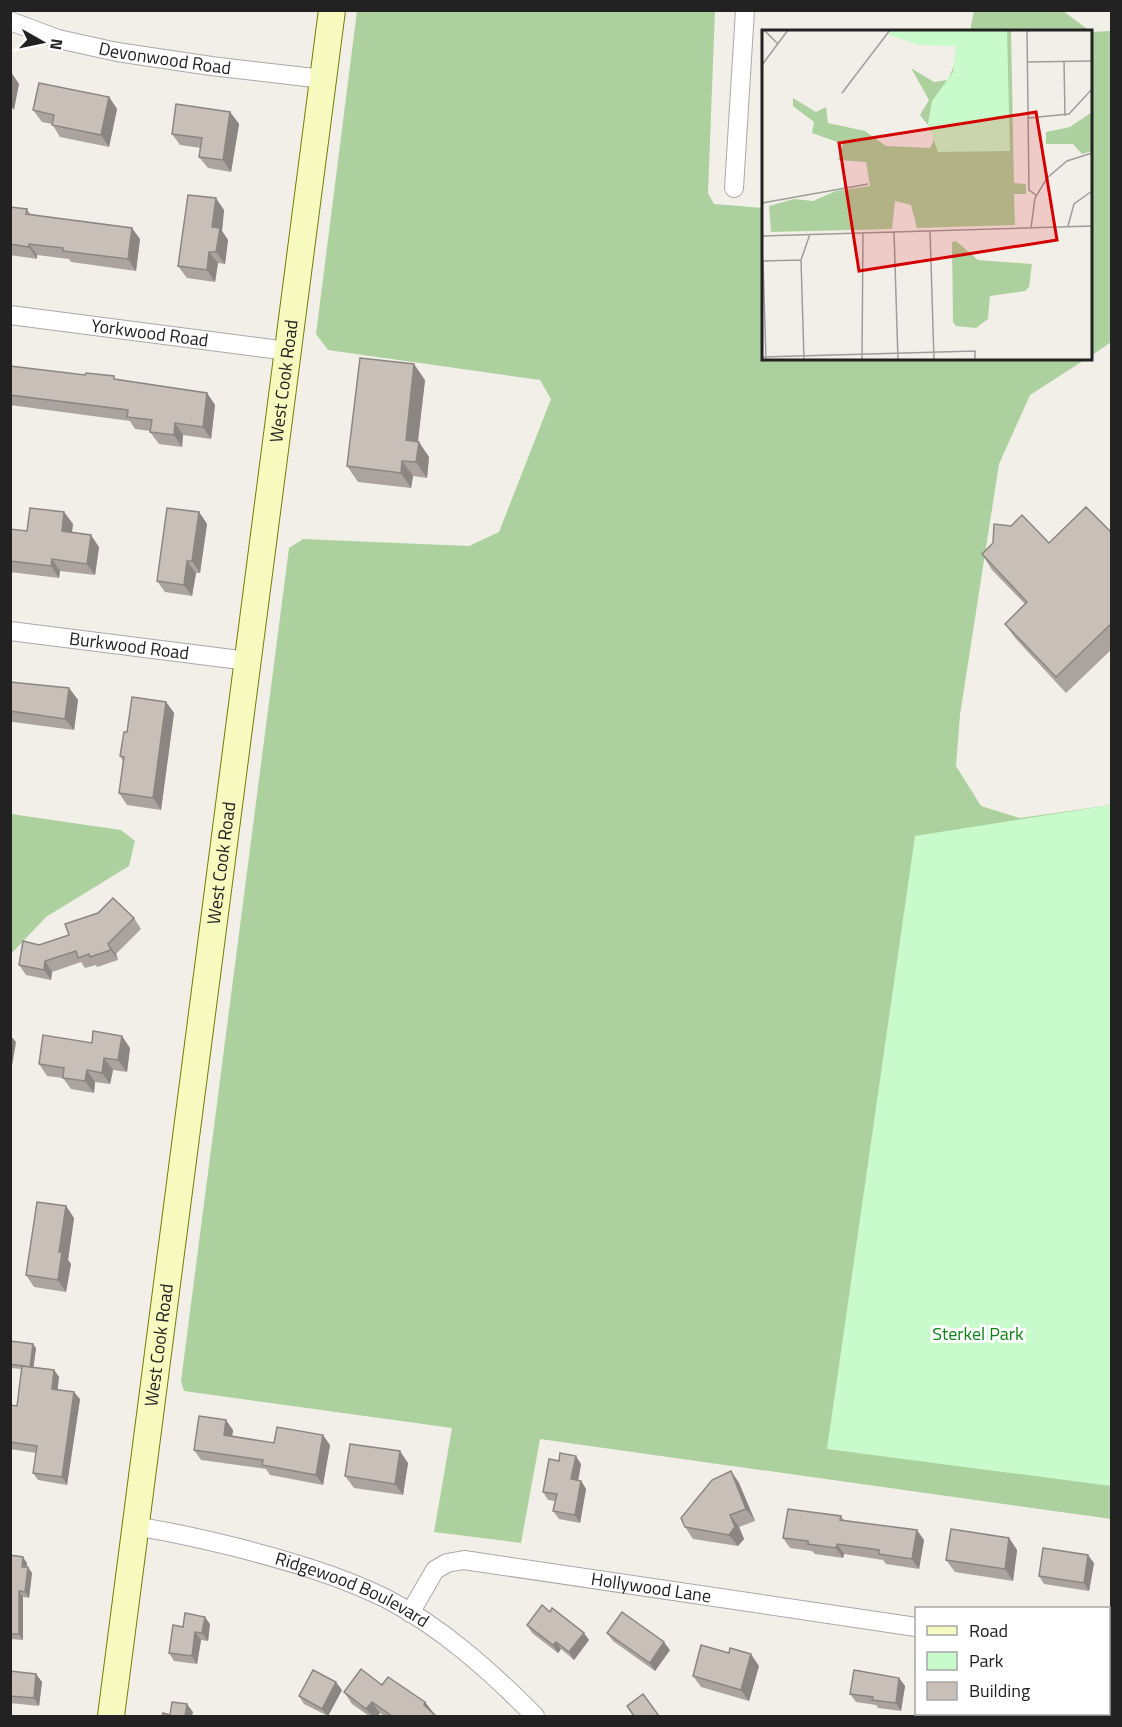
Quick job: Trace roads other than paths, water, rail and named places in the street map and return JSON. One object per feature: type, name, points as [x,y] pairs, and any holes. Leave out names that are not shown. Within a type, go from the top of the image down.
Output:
[{"type":"main road","name":"West Cook Road","points":[[111,1716],[332,10]]},
{"type":"street","points":[[734,188],[745,10]]},
{"type":"street","name":"Devonwood Road","points":[[10,21],[58,39],[117,52],[323,79]]},
{"type":"street","name":"Yorkwood Road","points":[[10,315],[288,351]]},
{"type":"street","name":"Burkwood Road","points":[[10,631],[248,661]]},
{"type":"street","name":"Ridgewood Boulevard","points":[[137,1527],[171,1532],[268,1556],[386,1598],[443,1635],[492,1674],[535,1716]]},
{"type":"street","name":"Hollywood Lane","points":[[410,1612],[435,1570],[447,1563],[464,1560],[915,1627]]},
{"type":"park label","name":"Sterkel Park","points":[[978,1334]]}]
